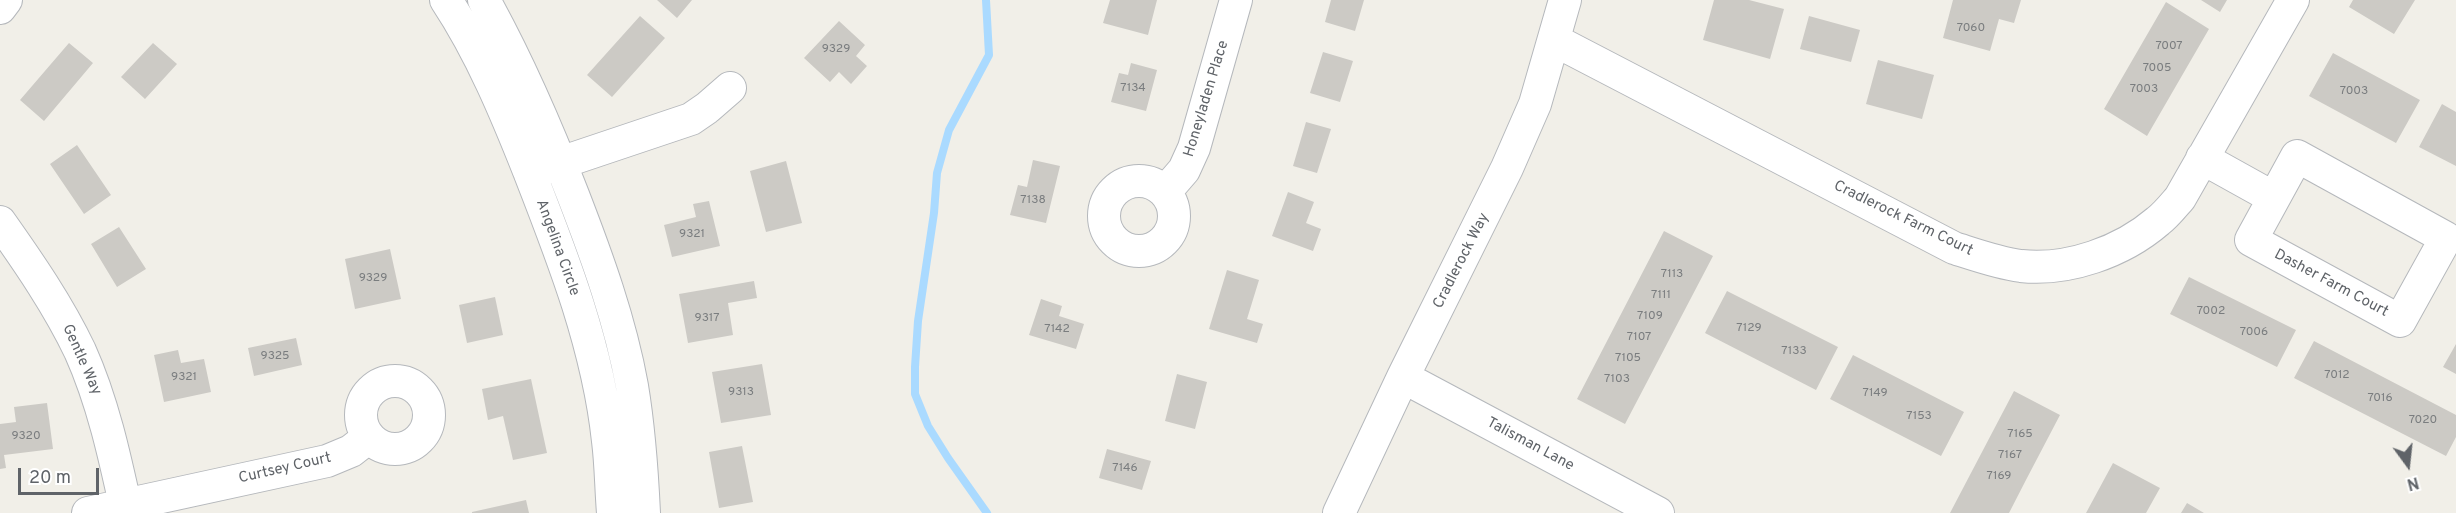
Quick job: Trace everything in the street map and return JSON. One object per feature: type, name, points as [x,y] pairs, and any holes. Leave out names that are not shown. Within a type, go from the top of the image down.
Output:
[{"type":"street","points":[[0,8],[6,0]]},
{"type":"street","name":"Angelina Circle","points":[[446,0],[500,100],[566,267],[587,334],[608,440],[612,513]]},
{"type":"street","points":[[484,0],[529,87],[596,255],[618,328],[631,384],[639,436],[644,513]]},
{"type":"street","name":"Honeyladen Place","points":[[1165,192],[1184,170],[1194,148],[1236,0]]},
{"type":"street","name":"Cradlerock Way","points":[[1339,513],[1403,377],[1507,168],[1535,104],[1565,0]]},
{"type":"street","name":"Cradlerock Farm Court","points":[[1554,40],[1954,248],[2000,262],[2022,266],[2053,266],[2080,261],[2108,251],[2158,222],[2180,198],[2293,0]]},
{"type":"street","points":[[529,173],[691,119],[730,88]]},
{"type":"street","name":"Dasher Farm Court","points":[[2297,156],[2446,238],[2400,321],[2251,240],[2274,198],[2297,156]]},
{"type":"street","points":[[2202,158],[2274,198]]},
{"type":"street","name":"Gentle Way","points":[[0,222],[34,270],[80,351],[109,431],[126,509]]},
{"type":"street","name":"Talisman Lane","points":[[1403,377],[1658,513]]},
{"type":"street","points":[[608,440],[639,436]]},
{"type":"street","name":"Curtsey Court","points":[[88,513],[126,509],[327,461],[351,451],[369,437]]},
{"type":"building","points":[[657,0],[692,0],[677,18]]},
{"type":"building","points":[[1110,0],[1157,0],[1148,35],[1103,23]]},
{"type":"building","points":[[1331,0],[1364,0],[1355,31],[1325,22]]},
{"type":"building","points":[[1714,0],[1749,0],[1784,9],[1770,59],[1703,40]]},
{"type":"building","points":[[1953,0],[2021,0],[2014,23],[1999,19],[1990,51],[1943,38]]},
{"type":"building","points":[[2201,0],[2227,0],[2220,12]]},
{"type":"building","points":[[2353,0],[2415,0],[2394,34],[2349,7]]},
{"type":"building","points":[[2166,2],[2209,29],[2147,136],[2104,109]]},
{"type":"building","points":[[640,16],[665,38],[612,97],[587,75]]},
{"type":"building","points":[[1809,16],[1860,30],[1851,62],[1800,49]]},
{"type":"building","points":[[839,21],[865,45],[856,56],[867,66],[851,84],[839,72],[830,82],[804,58]]},
{"type":"building","points":[[69,43],[93,63],[44,121],[20,100]]},
{"type":"building","points":[[153,43],[177,64],[145,99],[121,77]]},
{"type":"building","points":[[1323,52],[1353,61],[1340,102],[1310,93]]},
{"type":"building","points":[[2333,53],[2420,100],[2396,143],[2309,96]]},
{"type":"building","points":[[1878,60],[1934,75],[1922,119],[1866,104]]},
{"type":"building","points":[[1131,63],[1157,70],[1146,111],[1111,102],[1119,73],[1128,75]]},
{"type":"building","points":[[2442,104],[2456,112],[2456,166],[2419,147]]},
{"type":"building","points":[[1306,122],[1331,129],[1317,173],[1293,166]]},
{"type":"building","points":[[77,145],[111,195],[84,214],[50,164]]},
{"type":"building","points":[[1033,160],[1060,166],[1046,223],[1010,215],[1018,185],[1027,187]]},
{"type":"building","points":[[786,161],[802,223],[766,232],[750,171]]},
{"type":"building","points":[[1288,192],[1314,202],[1306,223],[1321,229],[1313,251],[1272,236]]},
{"type":"building","points":[[709,201],[720,246],[672,257],[664,225],[696,217],[693,204]]},
{"type":"building","points":[[119,227],[146,269],[117,287],[91,244]]},
{"type":"building","points":[[1664,231],[1713,256],[1625,424],[1577,399]]},
{"type":"building","points":[[390,249],[401,299],[355,309],[345,259]]},
{"type":"building","points":[[1227,270],[1259,280],[1247,319],[1263,324],[1257,343],[1209,329]]},
{"type":"building","points":[[2189,277],[2296,330],[2277,367],[2170,314]]},
{"type":"building","points":[[754,281],[757,298],[728,303],[733,335],[688,343],[679,294]]},
{"type":"building","points":[[1727,291],[1838,347],[1816,390],[1705,333]]},
{"type":"building","points":[[495,297],[503,335],[467,343],[459,305]]},
{"type":"building","points":[[1041,299],[1062,306],[1059,316],[1084,324],[1076,349],[1029,335]]},
{"type":"building","points":[[296,338],[302,365],[254,376],[248,348]]},
{"type":"building","points":[[2314,341],[2456,415],[2456,437],[2446,456],[2294,378]]},
{"type":"building","points":[[2456,344],[2456,374],[2443,367]]},
{"type":"building","points":[[178,350],[181,363],[204,359],[211,392],[164,402],[154,355]]},
{"type":"building","points":[[1853,355],[1964,412],[1941,456],[1830,399]]},
{"type":"building","points":[[762,364],[771,415],[721,423],[712,372]]},
{"type":"building","points":[[1177,374],[1207,382],[1195,429],[1165,421]]},
{"type":"building","points":[[531,379],[547,453],[513,460],[503,416],[488,420],[482,389]]},
{"type":"building","points":[[2014,391],[2060,415],[2009,513],[1950,513]]},
{"type":"building","points":[[47,403],[53,449],[4,455],[6,468],[0,469],[0,424],[16,422],[14,407]]},
{"type":"building","points":[[742,446],[753,502],[719,508],[709,452]]},
{"type":"building","points":[[1107,449],[1151,461],[1142,490],[1099,478]]},
{"type":"building","points":[[2113,463],[2160,488],[2146,513],[2086,513]]},
{"type":"building","points":[[526,500],[529,513],[472,513],[472,512]]},
{"type":"building","points":[[2187,503],[2204,513],[2181,513]]},
{"type":"waterway","points":[[986,0],[989,55],[949,130],[937,173],[934,213],[918,321],[915,394],[928,426],[987,513]]}]
